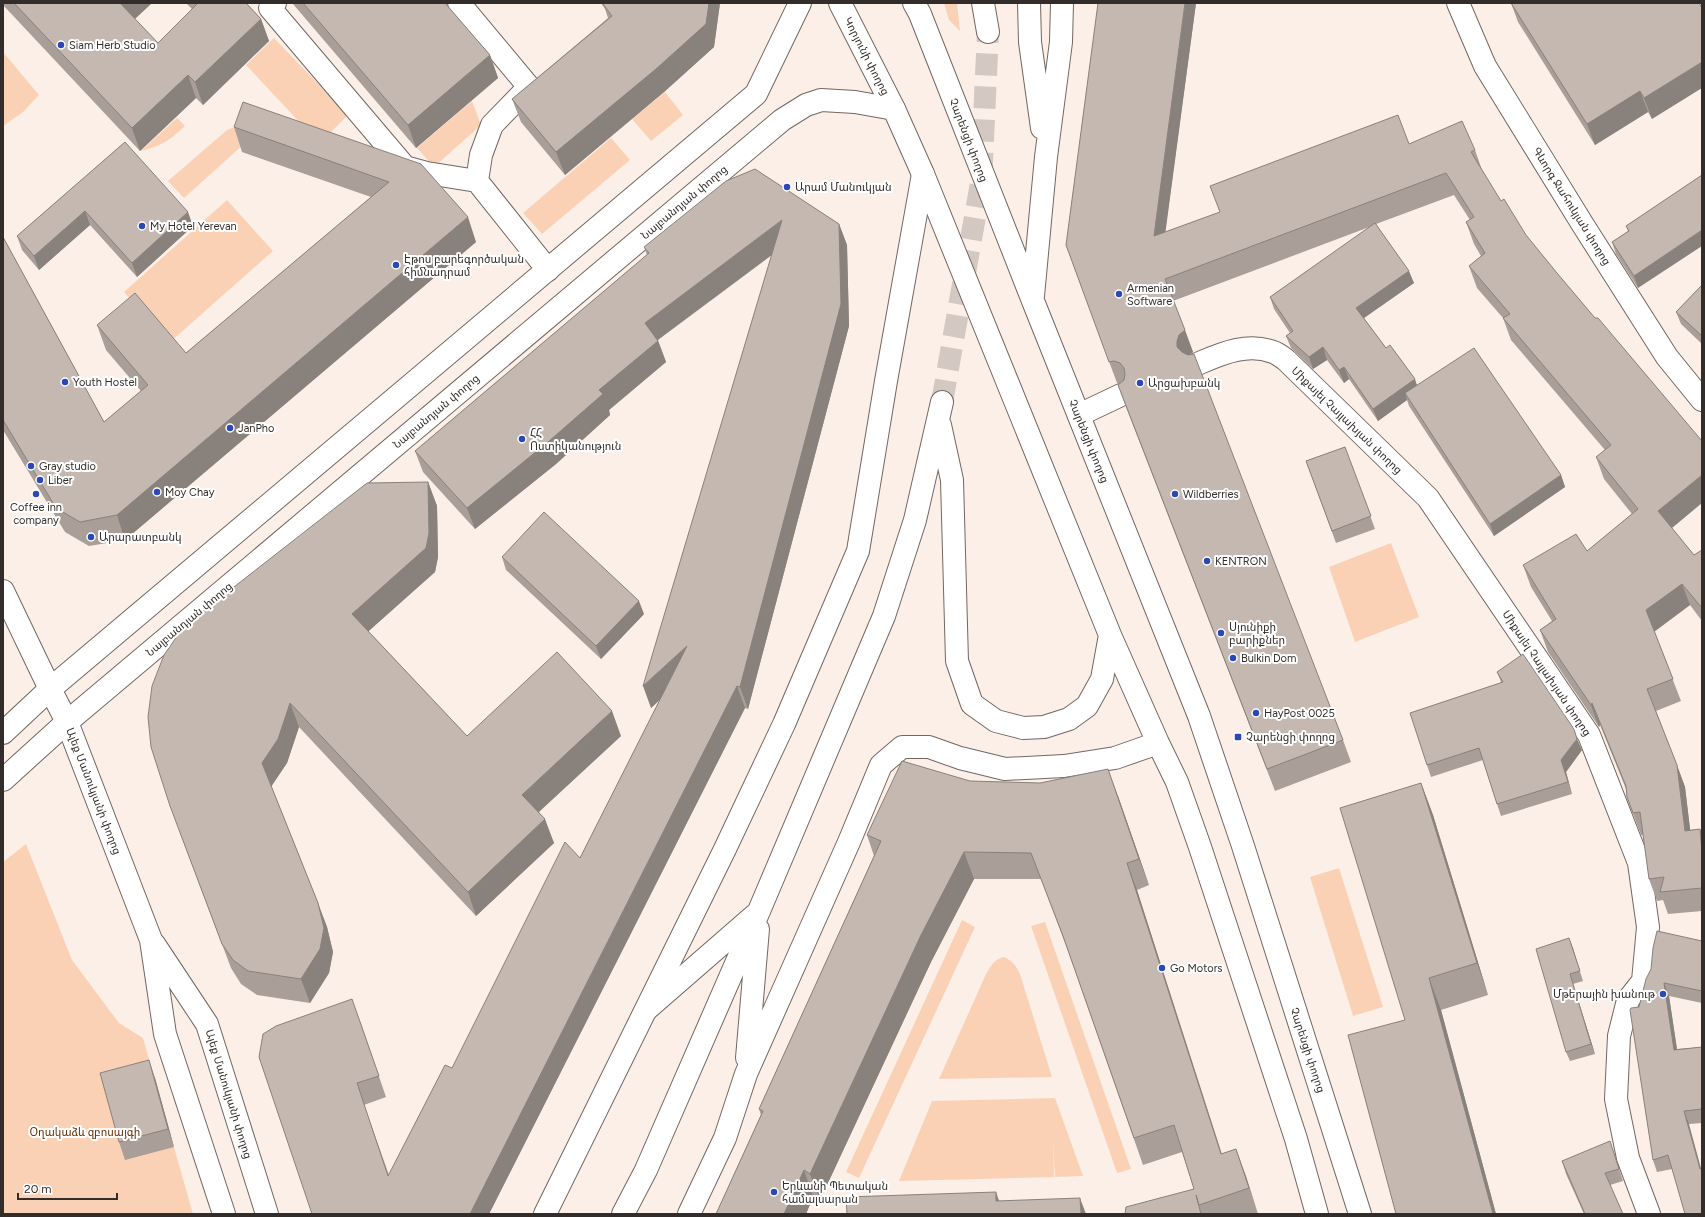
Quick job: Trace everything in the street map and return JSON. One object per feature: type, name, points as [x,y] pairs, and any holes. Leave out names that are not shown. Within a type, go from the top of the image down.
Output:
[{"type":"main road","points":[[275,3],[270,8],[405,167],[427,173],[477,181],[548,270]]},
{"type":"main road","points":[[459,3],[529,87],[492,125],[481,155],[477,181]]},
{"type":"main road","points":[[3,733],[50,689],[756,94],[800,3]]},
{"type":"main road","name":"Կորյունի փողոց","points":[[840,3],[894,109]]},
{"type":"main road","points":[[983,3],[988,32],[990,3]]},
{"type":"main road","points":[[1029,3],[1030,42],[1046,157]]},
{"type":"main road","points":[[1032,301],[1046,157],[1061,42],[1062,3]]},
{"type":"main road","name":"Գևորգ Ջահուկյան փողոց","points":[[1458,3],[1485,66],[1583,225],[1667,357],[1702,400]]},
{"type":"main road","name":"Չարենցի փողոց","points":[[917,8],[1032,301],[1079,415],[1204,731],[1360,1214]]},
{"type":"main road","name":"Նալբանդյան փողոց","points":[[3,780],[67,722],[782,120],[806,105],[821,100],[855,102],[894,109]]},
{"type":"main road","points":[[894,109],[923,174],[1110,634],[1158,743],[1177,782],[1200,847],[1296,1139],[1317,1214]]},
{"type":"main road","points":[[545,1214],[647,1009],[784,724],[858,551],[886,381],[923,174]]},
{"type":"main road","name":"Միքայել Չայլախյան փողոց","points":[[1197,364],[1236,349],[1256,349],[1273,352],[1286,360],[1428,498],[1497,597],[1589,735],[1639,863],[1648,926],[1643,981],[1628,1000],[1619,1036],[1616,1099],[1628,1158],[1650,1214]]},
{"type":"main road","points":[[1079,415],[1121,395]]},
{"type":"main road","points":[[623,1214],[646,1170],[759,911],[884,616],[915,520],[940,411],[952,480],[957,661],[972,704],[996,721],[1023,728],[1044,727],[1069,719],[1087,706],[1102,679],[1110,634]]},
{"type":"main road","name":"Ալեք Մանուկյանի փողոց","points":[[3,591],[67,722],[151,940],[165,1034],[224,1214]]},
{"type":"main road","points":[[688,1214],[725,1138],[746,1074],[849,842],[881,765],[902,747],[929,746],[960,758],[1005,769],[1064,766],[1115,758],[1158,743]]},
{"type":"main road","points":[[647,1009],[759,911]]},
{"type":"main road","points":[[746,1074],[759,911]]},
{"type":"main road","name":"Ալեք Մանուկյանի փողոց","points":[[151,940],[207,1024],[267,1214]]},
{"type":"green space","points":[[944,3],[957,3],[960,31],[949,20]]},
{"type":"green space","points":[[274,38],[348,115],[328,135],[303,126],[246,65]]},
{"type":"green space","points":[[3,52],[39,95],[23,112],[3,126]]},
{"type":"green space","points":[[665,92],[683,115],[651,141],[632,119]]},
{"type":"green space","points":[[472,101],[481,125],[434,167],[417,148]]},
{"type":"green space","points":[[177,118],[185,126],[165,142],[141,151]]},
{"type":"green space","points":[[240,125],[244,144],[184,198],[168,181],[227,130]]},
{"type":"green space","points":[[611,138],[630,160],[542,234],[523,213]]},
{"type":"green space","points":[[227,200],[273,251],[169,343],[124,292]]},
{"type":"green space","points":[[1391,543],[1419,617],[1355,642],[1329,567]]},
{"type":"green space","name":"Օղակաձև զբոսայգի","points":[[26,844],[72,960],[119,1023],[143,1038],[193,1214],[3,1214],[3,862]]},
{"type":"green space","points":[[1339,868],[1383,1007],[1353,1016],[1310,877]]},
{"type":"green space","points":[[962,920],[975,927],[859,1178],[846,1172]]},
{"type":"green space","points":[[1045,922],[1131,1169],[1117,1173],[1031,926]]},
{"type":"green space","points":[[1004,957],[1014,964],[1020,974],[1052,1077],[939,1079],[986,974],[995,961]]},
{"type":"green space","points":[[1055,1098],[1083,1176],[1055,1177],[1053,1141],[1054,1177],[899,1181],[932,1101]]},
{"type":"building","points":[[14,3],[120,3],[158,43],[198,3],[246,3],[261,19],[195,82],[188,75],[132,128]]},
{"type":"building","points":[[303,3],[445,3],[490,55],[408,125]]},
{"type":"building","points":[[603,3],[709,3],[706,24],[656,69],[556,152],[512,99],[612,16]]},
{"type":"building","points":[[1098,3],[1185,3],[1154,236],[1220,212],[1210,186],[1398,115],[1409,144],[1462,121],[1475,150],[1471,152],[1501,201],[1504,199],[1526,235],[1595,318],[1598,318],[1702,441],[1702,475],[1658,511],[1694,555],[1702,550],[1702,608],[1682,584],[1646,610],[1673,679],[1647,689],[1677,765],[1685,831],[1700,829],[1702,851],[1702,888],[1660,892],[1664,877],[1649,879],[1640,812],[1633,813],[1627,797],[1626,786],[1592,703],[1591,705],[1540,630],[1556,619],[1523,565],[1576,534],[1587,551],[1638,509],[1596,457],[1611,445],[1503,318],[1510,314],[1469,266],[1485,253],[1466,222],[1474,217],[1446,173],[1165,279],[1185,330],[1179,335],[1177,347],[1188,355],[1194,354],[1343,740],[1267,769],[1118,385],[1124,380],[1124,368],[1120,363],[1114,361],[1109,362],[1066,245]]},
{"type":"building","points":[[1511,3],[1699,3],[1702,8],[1702,62],[1644,98],[1640,91],[1587,124]]},
{"type":"building","points":[[243,102],[421,164],[468,217],[117,515],[80,522],[56,508],[3,420],[3,237],[104,422],[148,385],[97,325],[135,293],[186,353],[389,182],[234,127]]},
{"type":"building","points":[[125,142],[188,212],[132,263],[85,211],[34,256],[17,236]]},
{"type":"building","points":[[755,169],[839,224],[841,304],[740,687],[737,686],[470,1214],[312,1214],[259,1057],[263,1034],[276,1026],[352,999],[379,1076],[357,1083],[388,1176],[445,1065],[452,1068],[565,842],[580,858],[687,646],[643,686],[782,220],[645,323],[658,341],[599,390],[603,394],[548,442],[467,508],[415,451],[649,253],[644,247],[726,181]]},
{"type":"building","points":[[1702,175],[1702,230],[1634,276],[1612,242],[1629,231],[1626,226]]},
{"type":"building","points":[[1375,223],[1409,271],[1356,308],[1386,348],[1390,345],[1415,379],[1373,409],[1344,367],[1339,370],[1323,347],[1309,357],[1286,336],[1293,331],[1270,297]]},
{"type":"building","points":[[1702,285],[1702,336],[1676,312]]},
{"type":"building","points":[[1474,348],[1561,475],[1490,524],[1405,393]]},
{"type":"building","points":[[1345,447],[1371,516],[1332,531],[1306,461]]},
{"type":"building","points":[[428,482],[429,533],[426,548],[352,614],[467,736],[557,652],[612,711],[522,795],[545,819],[468,892],[290,703],[278,739],[262,763],[318,903],[324,928],[320,949],[301,979],[248,971],[233,960],[222,944],[170,806],[151,747],[148,717],[152,686],[164,655],[184,626],[367,483]]},
{"type":"building","points":[[544,512],[639,601],[596,646],[502,557]]},
{"type":"building","points":[[1523,654],[1574,729],[1577,739],[1561,760],[1568,782],[1497,804],[1479,748],[1427,765],[1410,713],[1503,682],[1497,672]]},
{"type":"building","points":[[902,761],[970,781],[1040,783],[1108,769],[1139,859],[1127,863],[1221,1154],[1236,1149],[1249,1188],[1199,1205],[1196,1195],[1201,1214],[1125,1214],[1126,1207],[1194,1189],[1174,1125],[1134,1138],[1063,936],[1031,853],[964,852],[921,935],[810,1174],[804,1170],[784,1214],[716,1214],[763,1111],[759,1109],[881,841],[867,835]]},
{"type":"building","points":[[1421,783],[1477,963],[1429,978],[1493,1214],[1396,1214],[1348,1035],[1405,1020],[1340,808]]},
{"type":"building","points":[[1657,931],[1702,941],[1702,991],[1664,983],[1674,1050],[1702,1047],[1702,1109],[1684,1111],[1700,1169],[1702,1168],[1702,1214],[1685,1214],[1668,1155],[1653,1160],[1630,1010],[1631,1008],[1639,1007],[1646,979],[1651,969],[1653,948]]},
{"type":"building","points":[[1569,938],[1580,971],[1570,974],[1591,1044],[1566,1052],[1536,949]]},
{"type":"building","points":[[149,1060],[168,1129],[119,1142],[100,1073]]},
{"type":"building","points":[[1610,1141],[1619,1169],[1605,1173],[1623,1214],[1585,1214],[1562,1161]]},
{"type":"building","points":[[996,1192],[996,1201],[1080,1198],[1081,1214],[847,1214],[846,1197]]},
{"type":"tunnel","points":[[942,402],[981,183],[988,32]]},
{"type":"place","name":"Siam Herb Studio","points":[[61,45]]},
{"type":"place","name":"Արամ Մանուկյան","points":[[787,187]]},
{"type":"place","name":"My Hotel Yerevan","points":[[142,226]]},
{"type":"place","name":"Էթոս բարեգործական հիմնադրամ","points":[[396,265]]},
{"type":"place","name":"Armenian Software","points":[[1119,294]]},
{"type":"place","name":"Youth Hostel","points":[[65,382]]},
{"type":"place","name":"Արցախբանկ","points":[[1140,383]]},
{"type":"place","name":"JanPho","points":[[230,428]]},
{"type":"place","name":"ՀՀ Ոստիկանություն","points":[[522,439]]},
{"type":"place","name":"Gray studio","points":[[31,466]]},
{"type":"place","name":"Liber","points":[[40,480]]},
{"type":"place","name":"Moy Chay","points":[[157,492]]},
{"type":"place","name":"Coffee inn company","points":[[36,494]]},
{"type":"place","name":"Wildberries","points":[[1175,494]]},
{"type":"place","name":"Արարատբանկ","points":[[91,537]]},
{"type":"place","name":"KENTRON","points":[[1207,561]]},
{"type":"place","name":"Սյունիքի բարիքներ","points":[[1221,633]]},
{"type":"place","name":"Bulkin Dom","points":[[1233,658]]},
{"type":"place","name":"HayPost 0025","points":[[1256,713]]},
{"type":"place","name":"Չարենցի փողոց","points":[[1238,737]]},
{"type":"place","name":"Go Motors","points":[[1162,968]]},
{"type":"place","name":"Մթերային խանութ","points":[[1663,994]]},
{"type":"place","name":"Երևանի Պետական համալսարան","points":[[774,1192]]}]
